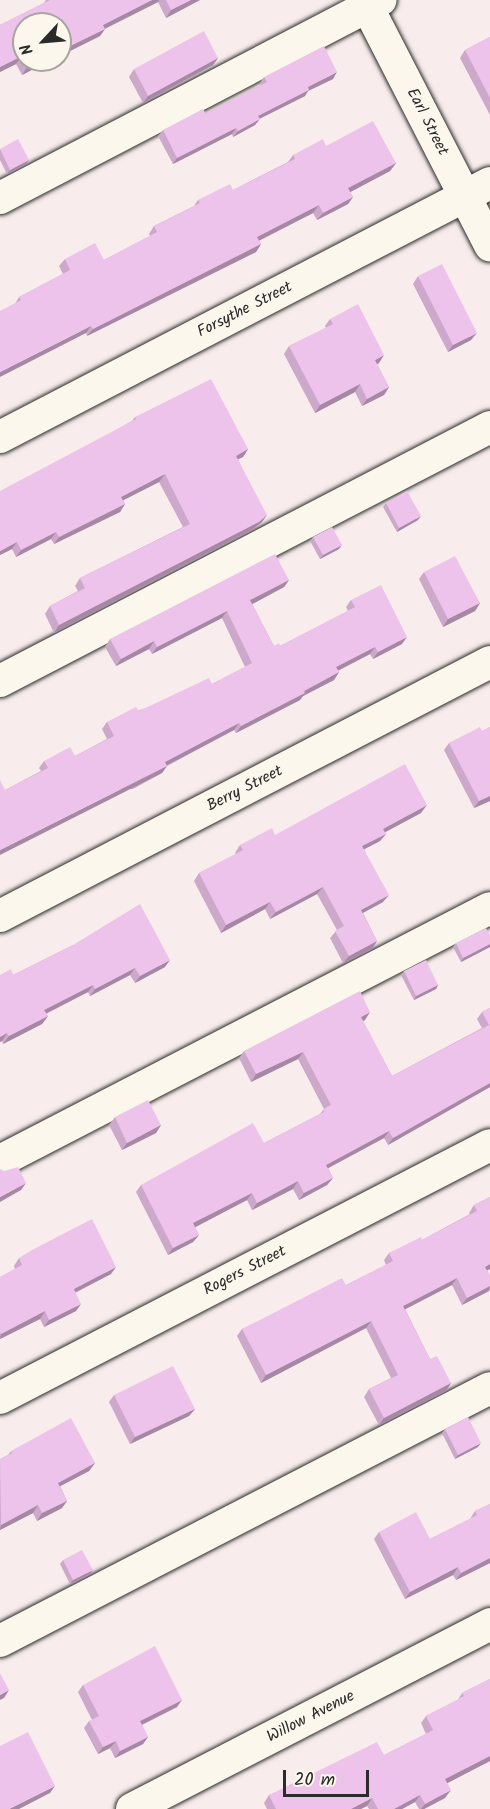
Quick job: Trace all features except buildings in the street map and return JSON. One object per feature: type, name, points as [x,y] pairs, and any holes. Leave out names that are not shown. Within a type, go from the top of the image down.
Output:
[{"type":"street","name":"Earl Street","points":[[371,2],[477,190],[490,245]]},
{"type":"street","points":[[0,198],[371,2]]},
{"type":"street","name":"Forsythe Street","points":[[0,437],[477,190]]},
{"type":"street","points":[[0,681],[490,427]]},
{"type":"street","name":"Berry Street","points":[[0,916],[490,662]]},
{"type":"street","points":[[0,1161],[490,908]]},
{"type":"street","name":"Rogers Street","points":[[0,1398],[490,1145]]},
{"type":"street","points":[[0,1641],[490,1388]]},
{"type":"street","name":"Willow Avenue","points":[[132,1809],[490,1624]]}]
